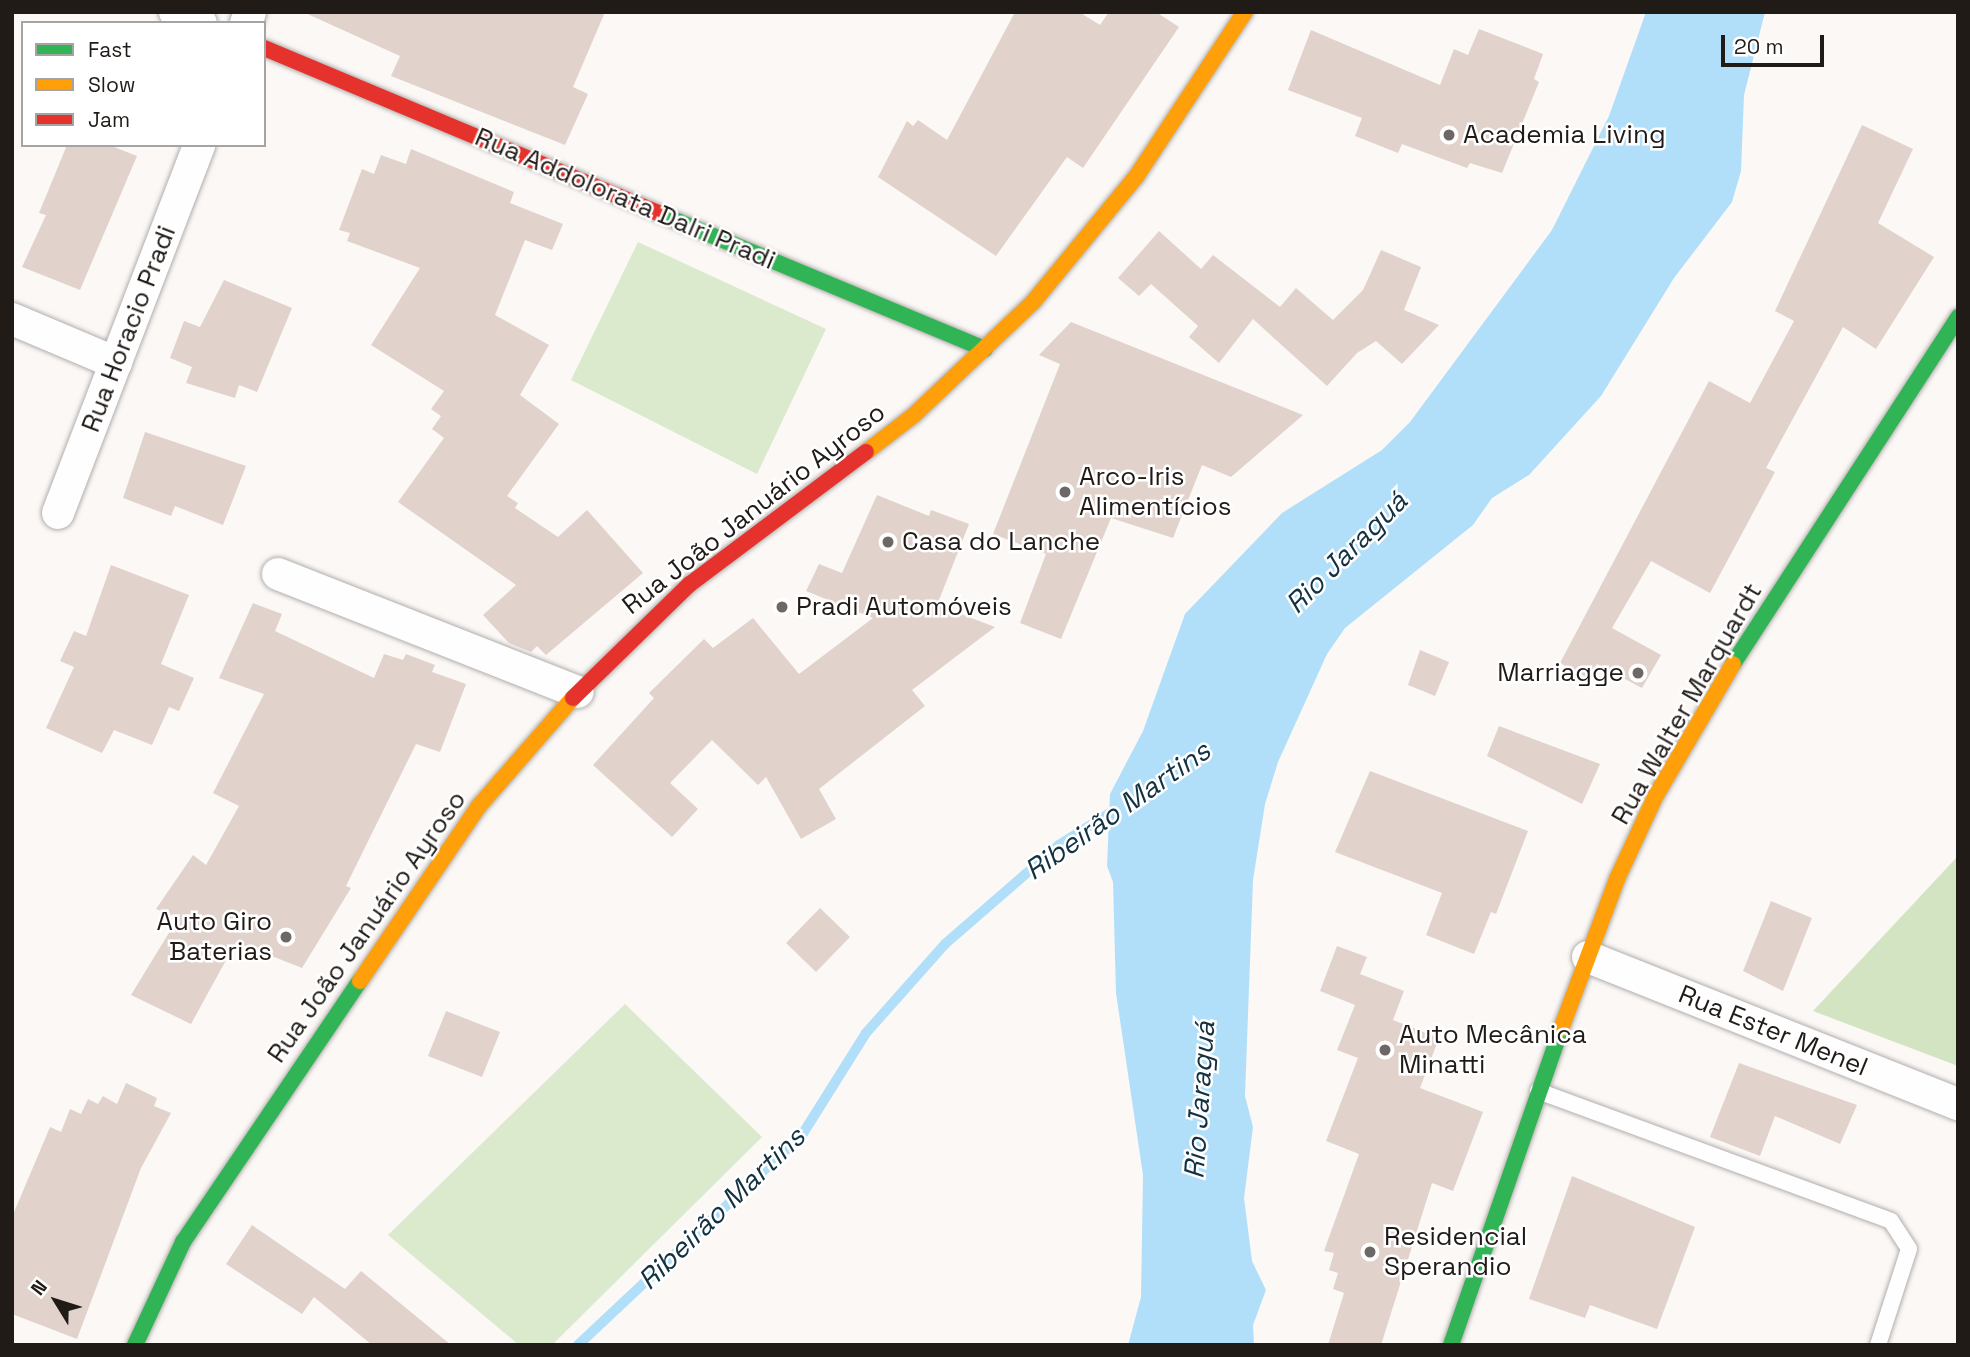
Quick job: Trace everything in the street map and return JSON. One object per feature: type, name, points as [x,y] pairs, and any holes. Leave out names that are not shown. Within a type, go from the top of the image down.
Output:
[{"type":"main road","name":"Rua João Januário Ayroso","points":[[135,1345],[183,1242],[253,1135],[472,816],[578,692],[690,584],[914,415],[985,349],[1084,245],[1136,177],[1245,12]]},
{"type":"main road","name":"Rua Addolorata Dalri Pradi","points":[[266,49],[985,349]]},
{"type":"main road","name":"Rua Walter Marquardt","points":[[1451,1345],[1538,1091],[1588,957],[1655,797],[1713,697],[1958,317]]},
{"type":"street","points":[[175,12],[196,21]]},
{"type":"street","name":"Rua Horacio Pradi","points":[[58,513],[198,147]]},
{"type":"street","points":[[12,318],[116,363]]},
{"type":"street","points":[[278,574],[578,692]]},
{"type":"street","name":"Rua Ester Menel","points":[[1588,957],[1958,1104]]},
{"type":"lane","points":[[1538,1091],[1891,1221],[1909,1249],[1878,1345]]},
{"type":"green space","points":[[638,242],[826,329],[757,474],[571,380]]},
{"type":"green space","points":[[1958,856],[1958,1066],[1813,1011]]},
{"type":"green space","points":[[625,1004],[762,1137],[552,1345],[519,1345],[388,1235]]},
{"type":"water","name":"Rio Jaraguá","points":[[1646,12],[1765,12],[1744,95],[1741,171],[1732,202],[1674,278],[1601,396],[1529,475],[1492,498],[1473,525],[1345,628],[1327,654],[1278,762],[1265,804],[1253,880],[1245,1096],[1253,1127],[1244,1198],[1252,1261],[1266,1290],[1253,1325],[1254,1345],[1128,1345],[1141,1297],[1143,1175],[1116,993],[1113,882],[1107,866],[1110,794],[1143,731],[1185,614],[1282,513],[1382,450],[1410,422],[1552,230],[1609,116]]},
{"type":"building","points":[[303,12],[605,12],[573,87],[588,94],[565,145],[391,76],[400,56]]},
{"type":"building","points":[[1015,12],[1079,12],[1100,25],[1109,12],[1156,12],[1179,27],[1083,168],[1067,157],[996,256],[878,177],[907,121],[913,126],[918,120],[947,140]]},
{"type":"building","points":[[1479,29],[1543,54],[1534,79],[1539,82],[1502,173],[1470,163],[1467,168],[1402,144],[1398,153],[1355,136],[1362,118],[1288,90],[1311,30],[1440,85],[1454,49],[1468,55]]},
{"type":"building","points":[[1862,125],[1913,149],[1878,223],[1934,257],[1876,349],[1843,327],[1766,468],[1775,472],[1710,593],[1651,561],[1612,628],[1661,655],[1642,688],[1597,664],[1588,678],[1560,663],[1709,381],[1750,403],[1794,321],[1775,311]]},
{"type":"building","points":[[66,147],[114,147],[137,156],[80,290],[22,267],[46,215],[39,213]]},
{"type":"building","points":[[411,149],[514,192],[510,203],[563,224],[552,250],[525,240],[495,315],[549,345],[520,395],[559,424],[507,496],[518,503],[515,508],[558,537],[587,510],[643,573],[546,655],[537,646],[531,652],[509,643],[483,615],[516,585],[398,502],[444,438],[432,429],[441,416],[431,409],[444,391],[371,345],[420,268],[347,241],[350,233],[339,230],[362,169],[374,174],[381,155],[406,164]]},
{"type":"building","points":[[1159,231],[1201,269],[1213,255],[1280,307],[1296,288],[1333,320],[1363,290],[1381,250],[1421,267],[1404,310],[1439,325],[1402,364],[1376,341],[1357,353],[1327,386],[1253,319],[1219,363],[1189,337],[1198,326],[1151,284],[1139,296],[1118,278]]},
{"type":"building","points":[[224,280],[292,308],[257,392],[239,385],[235,398],[186,383],[192,367],[170,358],[184,321],[200,327]]},
{"type":"building","points":[[1071,322],[1303,415],[1231,477],[1202,465],[1173,538],[1111,518],[1061,639],[1020,623],[1046,554],[993,534],[1060,364],[1039,355]]},
{"type":"building","points":[[145,432],[246,466],[223,525],[175,506],[171,516],[123,498]]},
{"type":"building","points":[[877,495],[929,516],[931,510],[969,524],[937,605],[995,627],[912,690],[925,706],[819,789],[836,819],[801,839],[766,777],[758,785],[712,740],[670,783],[698,809],[672,837],[593,765],[654,698],[649,693],[704,639],[713,648],[753,618],[799,674],[873,618],[806,591],[819,564],[842,573]]},
{"type":"building","points":[[111,565],[189,595],[161,664],[194,678],[179,711],[169,707],[152,745],[114,730],[102,753],[46,728],[74,667],[60,661],[74,631],[86,636]]},
{"type":"building","points":[[253,603],[282,614],[275,631],[374,678],[384,654],[403,660],[406,654],[435,665],[432,672],[466,684],[440,752],[416,744],[346,886],[351,888],[302,968],[236,942],[191,1024],[131,995],[178,918],[156,909],[193,855],[206,865],[239,806],[213,793],[264,694],[219,678]]},
{"type":"building","points":[[1420,650],[1449,662],[1435,696],[1408,685]]},
{"type":"building","points":[[1499,726],[1600,764],[1582,804],[1487,756]]},
{"type":"building","points":[[1370,771],[1528,831],[1496,914],[1491,912],[1474,954],[1426,935],[1442,893],[1335,852]]},
{"type":"building","points":[[1771,901],[1812,918],[1783,991],[1743,971]]},
{"type":"building","points":[[820,908],[850,937],[816,972],[786,943]]},
{"type":"building","points":[[1337,946],[1367,957],[1360,974],[1404,991],[1393,1020],[1439,1038],[1420,1088],[1483,1112],[1453,1191],[1432,1183],[1381,1345],[1328,1345],[1344,1293],[1333,1289],[1338,1273],[1329,1270],[1334,1253],[1324,1251],[1359,1154],[1326,1141],[1358,1058],[1337,1050],[1355,1005],[1320,991]]},
{"type":"building","points":[[446,1011],[500,1032],[482,1077],[428,1056]]},
{"type":"building","points":[[1739,1063],[1857,1105],[1840,1144],[1775,1116],[1760,1156],[1710,1137]]},
{"type":"building","points":[[126,1083],[157,1098],[154,1106],[171,1113],[141,1168],[77,1339],[12,1314],[12,1217],[50,1127],[61,1132],[70,1109],[81,1114],[88,1099],[98,1104],[103,1096],[117,1104]]},
{"type":"building","points":[[1572,1176],[1695,1227],[1657,1329],[1590,1305],[1585,1318],[1529,1299]]},
{"type":"building","points":[[252,1225],[345,1289],[361,1271],[451,1345],[372,1345],[314,1297],[302,1314],[226,1264]]},
{"type":"waterway","name":"Ribeirão Martins","points":[[578,1345],[802,1135],[866,1033],[945,944],[1059,845],[1124,804]]},
{"type":"traffic: fast","points":[[658,213],[985,349]]},
{"type":"traffic: fast","points":[[1733,664],[1958,317]]},
{"type":"traffic: fast","points":[[135,1345],[183,1242],[360,981]]},
{"type":"traffic: fast","points":[[1451,1345],[1561,1029]]},
{"type":"traffic: slow","points":[[866,452],[914,415],[1034,301],[1136,177],[1245,12]]},
{"type":"traffic: slow","points":[[1561,1029],[1617,879],[1655,797],[1733,664]]},
{"type":"traffic: slow","points":[[360,981],[479,806],[573,698]]},
{"type":"traffic: jam","points":[[266,49],[658,213]]},
{"type":"traffic: jam","points":[[573,698],[690,584],[866,452]]},
{"type":"place","name":"Academia Living","points":[[1449,135]]},
{"type":"place","name":"Arco-Iris Alimentícios","points":[[1065,492]]},
{"type":"place","name":"Casa do Lanche","points":[[888,542]]},
{"type":"place","name":"Pradi Automóveis","points":[[782,607]]},
{"type":"place","name":"Marriagge","points":[[1638,673]]},
{"type":"place","name":"Auto Giro Baterias","points":[[286,937]]},
{"type":"place","name":"Auto Mecânica Minatti","points":[[1385,1050]]},
{"type":"place","name":"Residencial Sperandio","points":[[1370,1252]]}]
